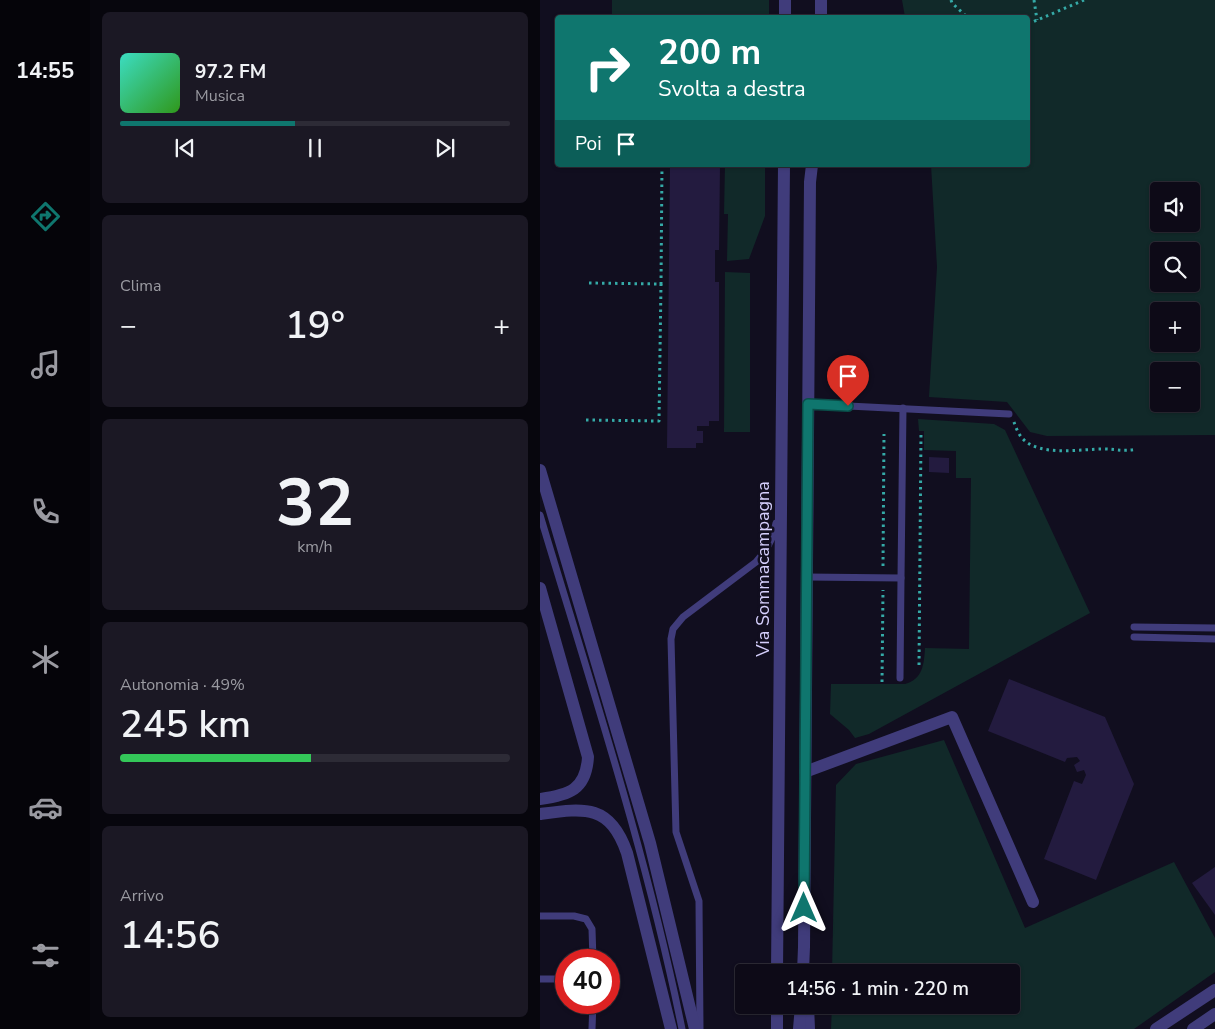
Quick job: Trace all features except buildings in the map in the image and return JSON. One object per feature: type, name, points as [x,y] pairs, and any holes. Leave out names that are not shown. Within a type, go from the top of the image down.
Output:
[{"type":"street","points":[[785,0],[785,15]]},
{"type":"street","points":[[821,0],[821,15]]},
{"type":"street","name":"Via Sommacampagna","points":[[777,964],[784,167]]},
{"type":"street","points":[[804,964],[810,182],[812,167]]},
{"type":"street","points":[[540,470],[647,834],[695,1029]]},
{"type":"street","points":[[540,588],[588,757],[587,770],[576,788],[560,797],[540,799]]},
{"type":"street","points":[[805,772],[952,717],[1033,902]]},
{"type":"street","points":[[540,814],[576,810],[589,812],[608,820],[616,828],[627,853],[671,1029]]},
{"type":"street","points":[[1156,1029],[1215,990]]},
{"type":"street","points":[[777,1014],[777,1029]]},
{"type":"street","points":[[799,1029],[800,1014]]},
{"type":"street","points":[[808,1014],[809,1029]]},
{"type":"street","points":[[1193,1029],[1215,1014]]},
{"type":"lane","points":[[808,404],[1009,414]]},
{"type":"lane","points":[[900,678],[903,408]]},
{"type":"lane","points":[[700,1029],[699,900],[676,832],[671,639],[673,629],[682,617],[756,562],[766,550],[773,536],[780,506]]},
{"type":"lane","points":[[540,515],[638,846],[670,969],[682,1029]]},
{"type":"lane","points":[[807,577],[901,578]]},
{"type":"lane","points":[[1134,627],[1215,628]]},
{"type":"lane","points":[[1134,638],[1215,639]]},
{"type":"lane","points":[[540,916],[574,916],[586,920],[592,929],[593,949]]},
{"type":"lane","points":[[540,979],[555,979]]},
{"type":"lane","points":[[592,1014],[592,1029]]},
{"type":"path","points":[[951,0],[965,15]]},
{"type":"path","points":[[1034,0],[1037,20]]},
{"type":"path","points":[[1030,23],[1084,0]]},
{"type":"path","points":[[586,420],[659,421],[662,167]]},
{"type":"path","points":[[589,284],[661,284]]},
{"type":"path","points":[[1009,414],[1023,439],[1032,445],[1046,450],[1104,449],[1126,452],[1137,449]]},
{"type":"path","points":[[883,567],[884,434]]},
{"type":"path","points":[[919,666],[921,434]]},
{"type":"path","points":[[882,682],[883,590]]},
{"type":"green space","points":[[612,0],[769,0],[769,15],[612,15]]},
{"type":"green space","points":[[902,0],[1215,0],[1215,435],[1047,436],[1030,432],[1007,402],[929,397],[937,267],[931,167],[1030,167],[1030,15],[905,15]]},
{"type":"green space","points":[[725,167],[765,167],[765,216],[749,259],[727,261],[728,214],[724,214]]},
{"type":"green space","points":[[725,272],[750,273],[750,432],[724,432]]},
{"type":"green space","points":[[918,419],[994,424],[1005,430],[1090,613],[869,734],[855,738],[849,730],[830,714],[831,684],[905,684],[916,679],[919,675],[923,665],[925,648],[969,649],[971,478],[956,478],[956,451],[924,450],[924,431],[919,431]]},
{"type":"green space","points":[[944,740],[1025,928],[1174,862],[1215,938],[1215,972],[1134,1029],[831,1029],[832,1014],[1020,1014],[1020,964],[832,964],[836,785],[856,764]]},
{"type":"route","points":[[804,908],[808,404],[848,406]]}]
